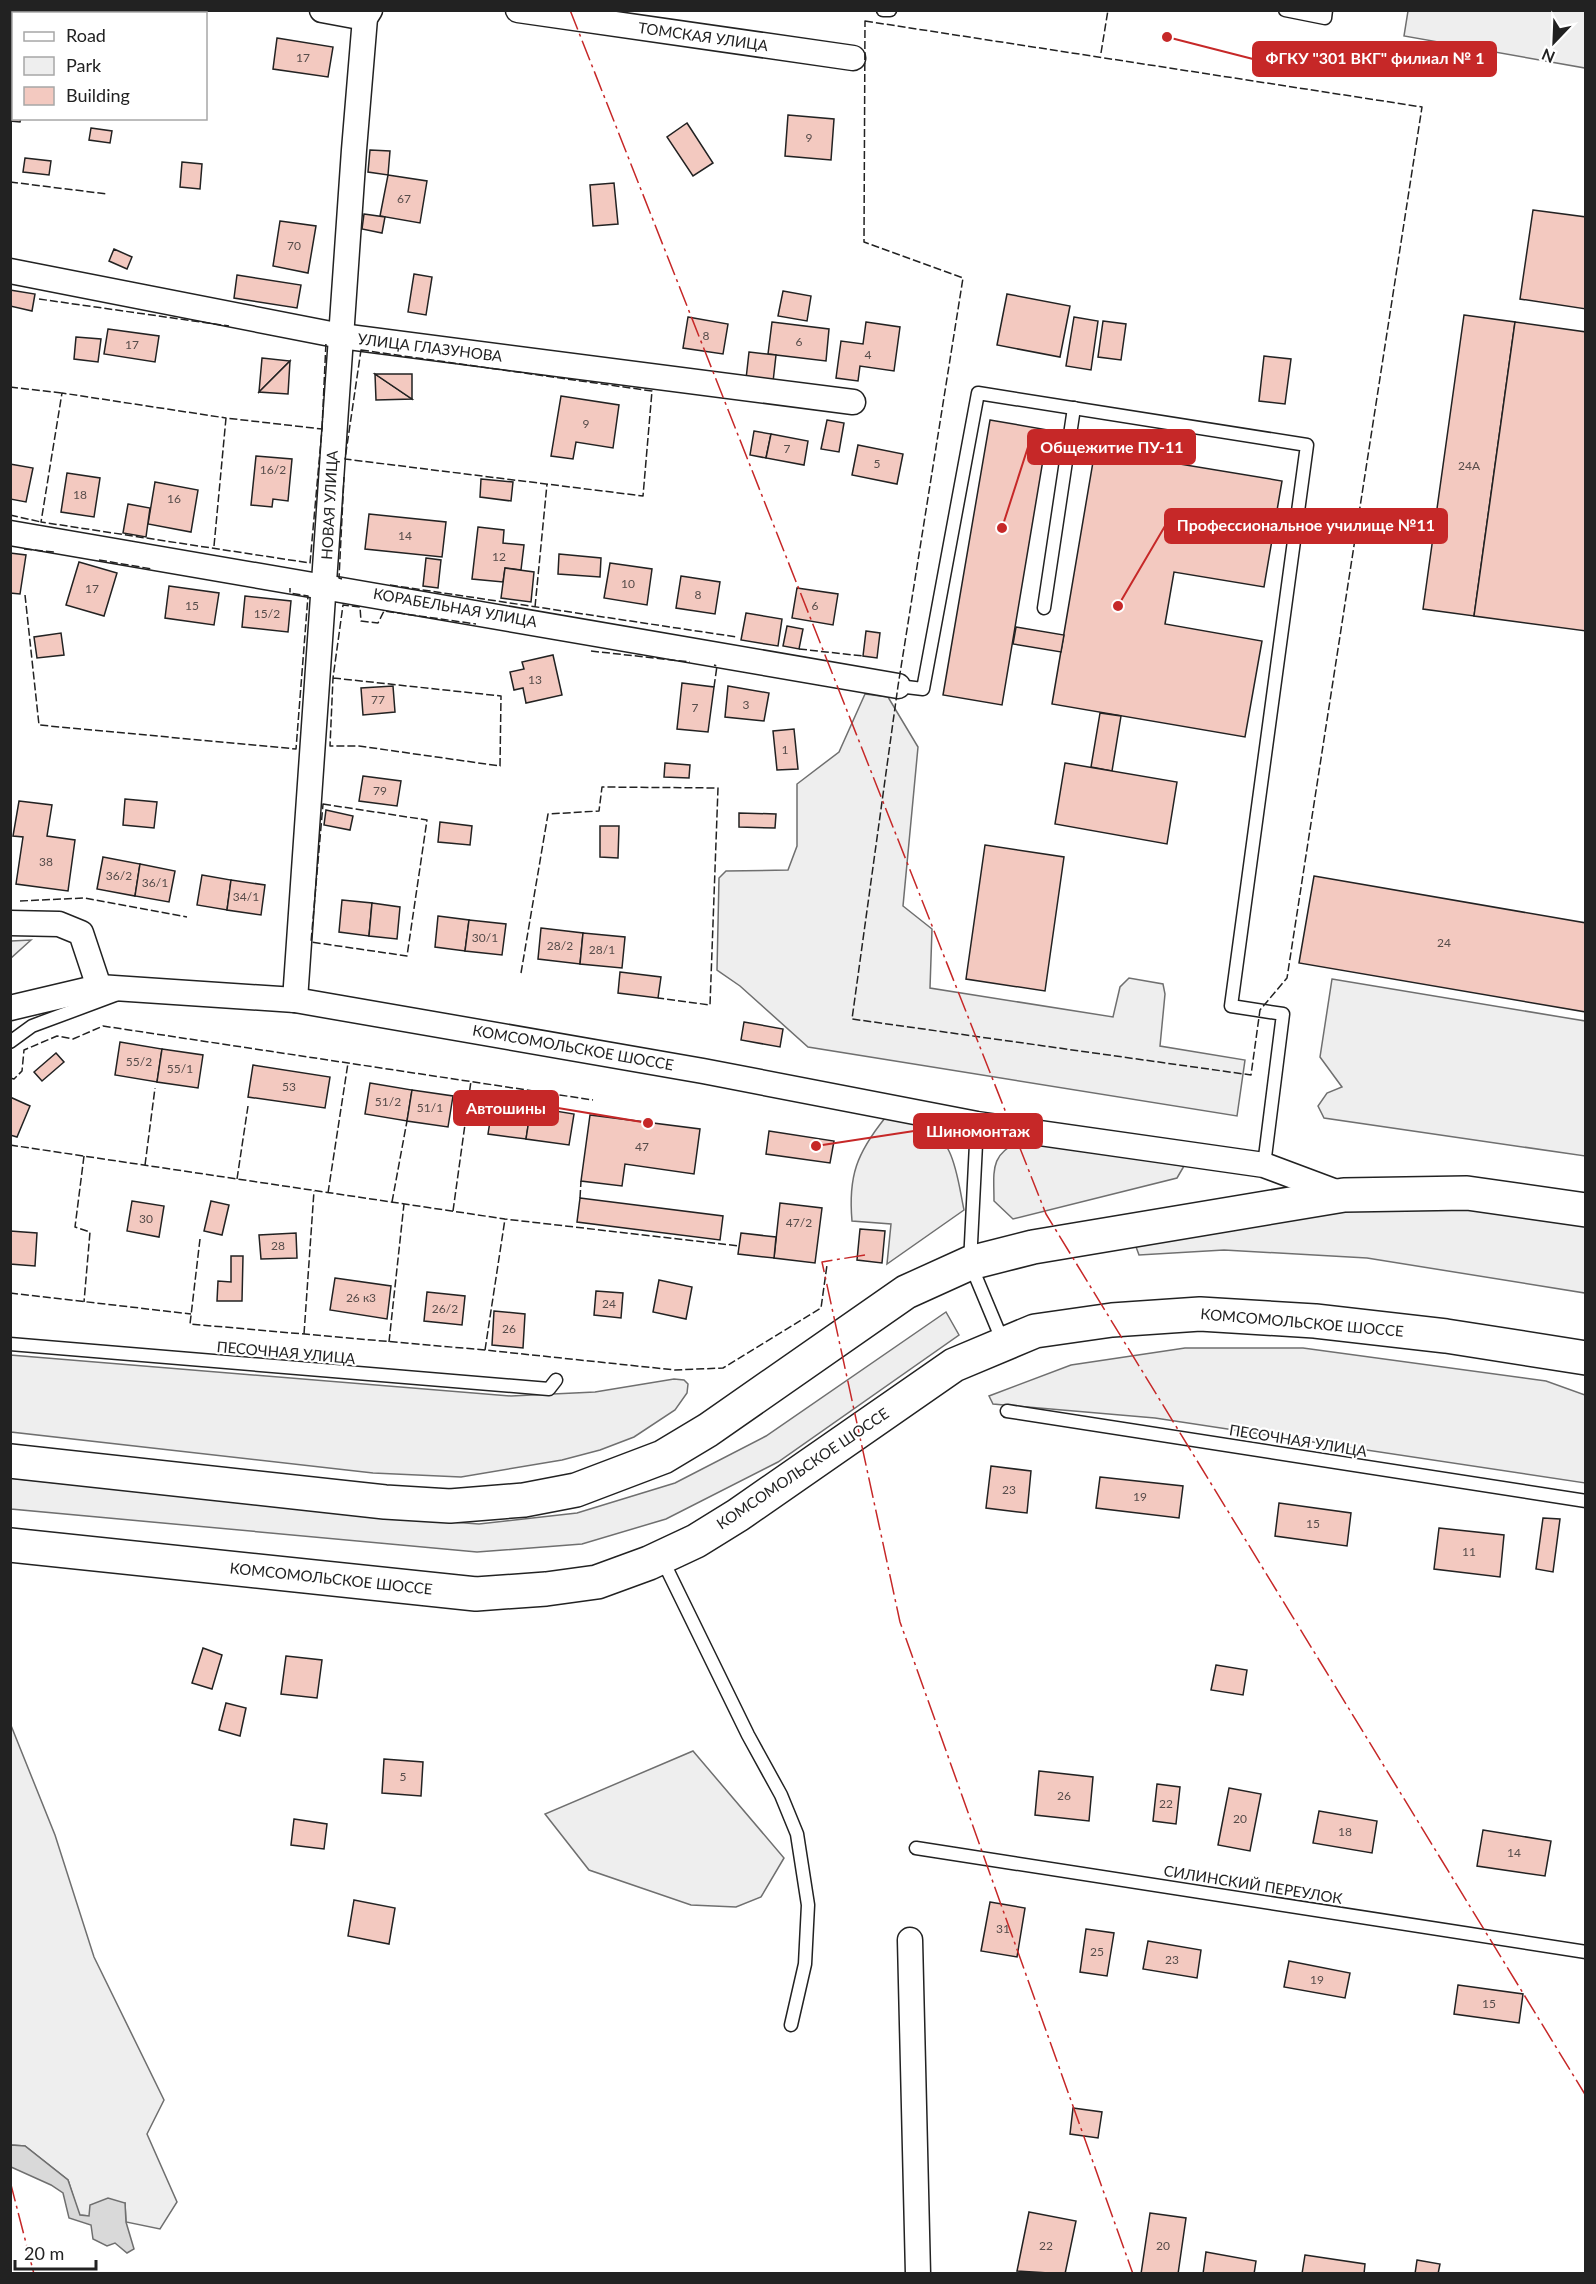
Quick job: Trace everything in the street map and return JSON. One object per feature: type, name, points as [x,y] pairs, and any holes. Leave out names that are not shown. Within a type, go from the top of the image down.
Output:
[{"type":"main road","name":"КОМСОМОЛЬСКОЕ ШОССЕ","points":[[10,1461],[373,1501],[450,1506],[524,1500],[576,1490],[663,1457],[708,1430],[906,1292],[970,1263],[1033,1247],[1344,1195],[1467,1193],[1586,1210]]},
{"type":"main road","name":"КОМСОМОЛЬСКОЕ ШОССЕ","points":[[10,1545],[476,1594],[546,1589],[597,1582],[661,1558],[696,1541],[738,1515],[954,1365],[1046,1329],[1112,1320],[1200,1314],[1315,1321],[1586,1358]]},
{"type":"street","points":[[322,10],[368,14]]},
{"type":"street","name":"ТОМСКАЯ УЛИЦА","points":[[518,10],[853,58]]},
{"type":"street","name":"НОВАЯ УЛИЦА","points":[[295,1000],[326,586],[341,336],[368,14]]},
{"type":"street","name":"УЛИЦА ГЛАЗУНОВА","points":[[10,271],[341,336],[853,402]]},
{"type":"street","name":"КОРАБЕЛЬНАЯ УЛИЦА","points":[[10,533],[898,686]]},
{"type":"street","points":[[10,923],[59,924],[81,933],[99,987]]},
{"type":"street","name":"КОМСОМОЛЬСКОЕ ШОССЕ","points":[[10,1008],[99,987],[295,1000],[703,1071],[977,1124],[1264,1165],[1344,1195]]},
{"type":"street","points":[[910,1940],[918,2274]]},
{"type":"lane","points":[[883,10],[890,10]]},
{"type":"lane","points":[[1286,10],[1324,18],[1326,10]]},
{"type":"lane","points":[[898,686],[923,689],[978,393],[1307,445],[1230,1005],[1283,1014],[1264,1165]]},
{"type":"lane","points":[[1044,608],[1074,408]]},
{"type":"lane","points":[[10,1042],[32,1026],[133,989]]},
{"type":"lane","points":[[977,1124],[970,1263],[1003,1344]]},
{"type":"lane","name":"ПЕСОЧНАЯ УЛИЦА","points":[[10,1344],[549,1389],[556,1380]]},
{"type":"lane","name":"ПЕСОЧНАЯ УЛИЦА","points":[[1007,1411],[1586,1501]]},
{"type":"lane","points":[[661,1558],[748,1735],[781,1795],[797,1834],[808,1905],[805,1964],[791,2025]]},
{"type":"lane","name":"СИЛИНСКИЙ ПЕРЕУЛОК","points":[[916,1848],[1586,1952]]},
{"type":"green space","points":[[1408,11],[1585,11],[1585,68],[1404,36]]},
{"type":"green space","points":[[865,694],[888,697],[918,747],[903,906],[932,929],[930,988],[1113,1017],[1120,987],[1129,978],[1163,984],[1165,994],[1160,1046],[1245,1060],[1237,1116],[808,1047],[740,986],[717,970],[719,878],[726,871],[788,870],[797,846],[797,784],[839,752]]},
{"type":"green space","points":[[31,940],[11,958],[11,941]]},
{"type":"green space","points":[[1332,979],[1585,1021],[1585,1156],[1324,1118],[1318,1106],[1327,1093],[1342,1087],[1320,1057]]},
{"type":"green space","points":[[885,1118],[918,1123],[940,1137],[947,1147],[956,1171],[964,1210],[887,1264],[891,1224],[852,1221],[851,1205],[856,1166],[867,1143]]},
{"type":"green space","points":[[1021,1141],[1184,1166],[1177,1178],[1013,1219],[994,1201],[994,1172],[998,1158],[1003,1152]]},
{"type":"green space","points":[[1472,1205],[1585,1225],[1585,1293],[1367,1258],[1224,1250],[1139,1255],[1135,1244],[1376,1207]]},
{"type":"green space","points":[[946,1312],[959,1335],[778,1462],[666,1519],[582,1544],[477,1552],[11,1509],[10,1478],[383,1517],[479,1524],[577,1513],[675,1483],[766,1436]]},
{"type":"green space","points":[[1185,1348],[1303,1348],[1546,1381],[1585,1395],[1585,1483],[1155,1418],[993,1404],[989,1396],[1071,1365]]},
{"type":"green space","points":[[10,1355],[511,1396],[595,1392],[674,1379],[684,1380],[688,1384],[687,1393],[675,1410],[634,1437],[600,1450],[562,1460],[461,1477],[373,1473],[11,1432]]},
{"type":"green space","points":[[10,1723],[55,1835],[94,1957],[164,2100],[147,2134],[177,2202],[160,2229],[126,2222],[125,2203],[90,2216],[79,2215],[68,2180],[25,2146],[11,2145]]},
{"type":"green space","points":[[693,1751],[784,1858],[761,1897],[736,1907],[691,1905],[589,1870],[545,1814]]},
{"type":"shaded area","points":[[11,2145],[25,2146],[68,2180],[80,2215],[89,2216],[90,2205],[108,2198],[125,2203],[126,2222],[134,2249],[127,2253],[115,2243],[107,2246],[93,2239],[91,2225],[69,2218],[63,2193],[11,2167]]},
{"type":"building","points":[[18,10],[53,10],[53,12],[18,12]]},
{"type":"building","points":[[53,10],[73,10],[73,12],[53,12]]},
{"type":"building","points":[[277,38],[333,47],[328,77],[273,69]]},
{"type":"building","points":[[10,100],[12,100],[12,120],[20,120],[20,122],[10,121]]},
{"type":"building","points":[[788,115],[834,119],[831,160],[785,156]]},
{"type":"building","points":[[687,123],[713,163],[693,176],[667,137]]},
{"type":"building","points":[[91,128],[112,131],[110,143],[89,140]]},
{"type":"building","points":[[370,150],[390,151],[388,175],[368,172]]},
{"type":"building","points":[[25,158],[51,161],[49,175],[23,172]]},
{"type":"building","points":[[182,162],[202,164],[200,189],[180,187]]},
{"type":"building","points":[[388,175],[427,181],[420,223],[380,216]]},
{"type":"building","points":[[614,183],[618,224],[593,226],[590,185]]},
{"type":"building","points":[[1533,210],[1586,217],[1586,309],[1520,299]]},
{"type":"building","points":[[364,214],[385,217],[382,233],[362,229]]},
{"type":"building","points":[[280,221],[316,226],[308,273],[273,266]]},
{"type":"building","points":[[114,249],[132,257],[127,269],[109,261]]},
{"type":"building","points":[[414,274],[432,277],[426,315],[408,312]]},
{"type":"building","points":[[237,275],[301,285],[297,308],[234,298]]},
{"type":"building","points":[[10,290],[35,294],[32,311],[10,306]]},
{"type":"building","points":[[783,291],[811,296],[807,321],[778,316]]},
{"type":"building","points":[[1007,294],[1070,306],[1060,357],[997,345]]},
{"type":"building","points":[[1464,315],[1515,322],[1474,616],[1423,609]]},
{"type":"building","points":[[688,317],[728,324],[723,354],[683,348]]},
{"type":"building","points":[[1074,317],[1098,321],[1091,370],[1066,366]]},
{"type":"building","points":[[1103,321],[1126,324],[1121,360],[1098,357]]},
{"type":"building","points":[[772,322],[829,329],[826,361],[768,354]]},
{"type":"building","points":[[866,322],[900,327],[894,371],[860,366],[858,381],[836,378],[841,341],[863,344]]},
{"type":"building","points":[[1515,322],[1586,332],[1586,631],[1474,616]]},
{"type":"building","points":[[108,329],[159,336],[155,362],[104,354]]},
{"type":"building","points":[[76,337],[101,339],[98,362],[74,359]]},
{"type":"building","points":[[749,352],[776,355],[773,382],[746,379]]},
{"type":"building","points":[[1264,356],[1291,359],[1285,404],[1259,401]]},
{"type":"building","points":[[262,358],[290,361],[259,392]]},
{"type":"building","points":[[290,361],[288,394],[259,392]]},
{"type":"building","points":[[375,374],[412,399],[376,400]]},
{"type":"building","points":[[375,374],[412,374],[412,399]]},
{"type":"building","points":[[561,396],[619,405],[613,448],[576,442],[573,459],[551,456]]},
{"type":"building","points":[[827,420],[844,423],[839,452],[821,449]]},
{"type":"building","points":[[990,420],[1048,430],[1002,705],[943,695]]},
{"type":"building","points":[[754,431],[771,434],[766,458],[750,455]]},
{"type":"building","points":[[771,434],[808,441],[804,465],[766,458]]},
{"type":"building","points":[[858,445],[903,454],[897,484],[852,475]]},
{"type":"building","points":[[1095,450],[1282,481],[1264,587],[1174,572],[1165,624],[1262,641],[1245,737],[1052,704]]},
{"type":"building","points":[[256,456],[292,459],[288,501],[273,499],[272,507],[251,505]]},
{"type":"building","points":[[10,464],[33,468],[26,502],[10,499]]},
{"type":"building","points":[[67,473],[100,478],[94,517],[61,512]]},
{"type":"building","points":[[481,479],[513,482],[511,501],[480,497]]},
{"type":"building","points":[[155,482],[198,490],[191,532],[148,524]]},
{"type":"building","points":[[128,504],[150,508],[146,537],[123,533]]},
{"type":"building","points":[[369,514],[446,522],[442,557],[365,549]]},
{"type":"building","points":[[478,527],[504,530],[503,543],[524,545],[521,570],[505,568],[503,582],[472,579]]},
{"type":"building","points":[[10,553],[26,555],[20,594],[10,593]]},
{"type":"building","points":[[559,554],[601,558],[600,577],[558,574]]},
{"type":"building","points":[[426,558],[441,560],[438,588],[423,586]]},
{"type":"building","points":[[79,562],[117,573],[104,616],[66,605]]},
{"type":"building","points":[[610,563],[652,569],[647,605],[604,598]]},
{"type":"building","points":[[505,568],[534,572],[531,602],[501,598]]},
{"type":"building","points":[[681,576],[720,582],[715,614],[676,608]]},
{"type":"building","points":[[169,586],[219,593],[214,625],[165,618]]},
{"type":"building","points":[[797,588],[838,594],[833,625],[792,618]]},
{"type":"building","points":[[245,596],[291,601],[288,632],[242,627]]},
{"type":"building","points":[[746,613],[782,619],[778,646],[741,640]]},
{"type":"building","points":[[787,626],[803,629],[799,649],[783,646]]},
{"type":"building","points":[[1016,627],[1064,635],[1061,652],[1013,644]]},
{"type":"building","points":[[866,631],[880,633],[877,658],[863,656]]},
{"type":"building","points":[[61,633],[64,655],[37,658],[34,637]]},
{"type":"building","points":[[553,655],[562,695],[526,703],[523,688],[514,690],[510,672],[524,669],[522,662]]},
{"type":"building","points":[[682,683],[714,687],[708,732],[677,729]]},
{"type":"building","points":[[393,686],[395,712],[363,715],[361,688]]},
{"type":"building","points":[[728,686],[769,693],[764,721],[725,717]]},
{"type":"building","points":[[1100,713],[1121,716],[1112,771],[1091,767]]},
{"type":"building","points":[[794,729],[798,769],[777,770],[773,731]]},
{"type":"building","points":[[665,763],[690,765],[689,778],[664,777]]},
{"type":"building","points":[[1065,763],[1177,782],[1167,844],[1055,824]]},
{"type":"building","points":[[363,776],[401,781],[397,806],[359,801]]},
{"type":"building","points":[[125,799],[157,802],[154,828],[123,825]]},
{"type":"building","points":[[19,801],[52,805],[47,836],[75,840],[68,891],[16,884],[23,837],[13,836]]},
{"type":"building","points":[[326,810],[353,816],[350,830],[324,825]]},
{"type":"building","points":[[739,813],[776,814],[775,828],[739,827]]},
{"type":"building","points":[[440,822],[472,826],[470,845],[438,842]]},
{"type":"building","points":[[600,826],[619,826],[618,858],[600,857]]},
{"type":"building","points":[[985,845],[1064,857],[1045,991],[966,979]]},
{"type":"building","points":[[103,857],[140,864],[135,896],[97,889]]},
{"type":"building","points":[[140,864],[175,871],[169,902],[135,896]]},
{"type":"building","points":[[202,875],[231,880],[227,910],[197,905]]},
{"type":"building","points":[[1314,876],[1586,923],[1586,1012],[1299,963]]},
{"type":"building","points":[[231,880],[265,885],[261,915],[227,910]]},
{"type":"building","points":[[342,900],[372,903],[369,936],[339,932]]},
{"type":"building","points":[[372,903],[400,907],[397,939],[369,936]]},
{"type":"building","points":[[438,916],[469,920],[465,951],[435,947]]},
{"type":"building","points":[[469,920],[506,924],[502,955],[465,951]]},
{"type":"building","points":[[541,928],[583,933],[580,964],[538,959]]},
{"type":"building","points":[[583,933],[625,937],[622,968],[580,964]]},
{"type":"building","points":[[620,972],[661,977],[658,998],[618,993]]},
{"type":"building","points":[[744,1022],[783,1029],[780,1047],[741,1040]]},
{"type":"building","points":[[120,1042],[162,1049],[157,1082],[115,1075]]},
{"type":"building","points":[[162,1049],[203,1055],[198,1088],[157,1082]]},
{"type":"building","points":[[56,1053],[64,1062],[42,1081],[34,1072]]},
{"type":"building","points":[[253,1065],[330,1077],[325,1108],[248,1097]]},
{"type":"building","points":[[370,1083],[412,1090],[407,1121],[365,1114]]},
{"type":"building","points":[[412,1090],[453,1096],[448,1127],[407,1121]]},
{"type":"building","points":[[10,1097],[30,1106],[17,1137],[10,1135]]},
{"type":"building","points":[[493,1102],[531,1107],[526,1139],[488,1134]]},
{"type":"building","points":[[531,1107],[574,1114],[569,1145],[526,1139]]},
{"type":"building","points":[[590,1115],[700,1129],[694,1174],[625,1164],[622,1186],[581,1181]]},
{"type":"building","points":[[769,1131],[834,1141],[830,1163],[766,1154]]},
{"type":"building","points":[[580,1198],[723,1216],[720,1240],[577,1222]]},
{"type":"building","points":[[132,1201],[164,1206],[159,1237],[127,1231]]},
{"type":"building","points":[[211,1201],[229,1205],[222,1235],[204,1231]]},
{"type":"building","points":[[780,1203],[822,1208],[815,1263],[774,1258]]},
{"type":"building","points":[[860,1229],[885,1231],[882,1263],[857,1260]]},
{"type":"building","points":[[10,1231],[37,1233],[35,1266],[10,1264]]},
{"type":"building","points":[[296,1233],[297,1258],[261,1259],[259,1235]]},
{"type":"building","points":[[741,1233],[776,1237],[774,1258],[738,1254]]},
{"type":"building","points":[[231,1256],[243,1256],[242,1301],[217,1301],[218,1281],[231,1282]]},
{"type":"building","points":[[335,1278],[391,1286],[387,1319],[330,1310]]},
{"type":"building","points":[[659,1280],[692,1287],[686,1319],[653,1312]]},
{"type":"building","points":[[596,1291],[623,1293],[621,1318],[594,1315]]},
{"type":"building","points":[[427,1292],[465,1296],[462,1325],[424,1321]]},
{"type":"building","points":[[494,1311],[525,1314],[523,1348],[492,1345]]},
{"type":"building","points":[[991,1466],[1031,1471],[1027,1513],[986,1508]]},
{"type":"building","points":[[1100,1477],[1183,1486],[1179,1518],[1096,1508]]},
{"type":"building","points":[[1279,1503],[1351,1513],[1347,1546],[1275,1536]]},
{"type":"building","points":[[1543,1518],[1560,1519],[1553,1572],[1536,1569]]},
{"type":"building","points":[[1439,1528],[1504,1535],[1500,1577],[1434,1569]]},
{"type":"building","points":[[203,1648],[222,1655],[212,1689],[192,1683]]},
{"type":"building","points":[[286,1656],[322,1660],[317,1698],[281,1694]]},
{"type":"building","points":[[1216,1665],[1247,1670],[1243,1695],[1211,1690]]},
{"type":"building","points":[[226,1703],[246,1708],[240,1736],[219,1730]]},
{"type":"building","points":[[384,1759],[423,1762],[421,1796],[382,1793]]},
{"type":"building","points":[[1039,1771],[1093,1777],[1089,1821],[1035,1815]]},
{"type":"building","points":[[1157,1784],[1180,1787],[1176,1824],[1153,1821]]},
{"type":"building","points":[[1229,1788],[1261,1794],[1250,1851],[1218,1845]]},
{"type":"building","points":[[1319,1811],[1377,1821],[1372,1853],[1313,1843]]},
{"type":"building","points":[[294,1819],[327,1824],[324,1849],[291,1845]]},
{"type":"building","points":[[1483,1830],[1551,1841],[1545,1876],[1477,1866]]},
{"type":"building","points":[[354,1900],[395,1908],[389,1944],[348,1936]]},
{"type":"building","points":[[990,1902],[1025,1908],[1017,1957],[981,1951]]},
{"type":"building","points":[[1086,1929],[1114,1933],[1107,1976],[1080,1972]]},
{"type":"building","points":[[1148,1941],[1201,1950],[1197,1978],[1143,1969]]},
{"type":"building","points":[[1289,1961],[1350,1973],[1345,1998],[1284,1987]]},
{"type":"building","points":[[1458,1985],[1523,1994],[1519,2023],[1454,2014]]},
{"type":"building","points":[[1073,2108],[1102,2112],[1098,2138],[1070,2134]]},
{"type":"building","points":[[1029,2212],[1076,2221],[1065,2274],[1017,2271]]},
{"type":"building","points":[[1150,2213],[1186,2218],[1178,2274],[1141,2274]]},
{"type":"building","points":[[1206,2252],[1256,2261],[1254,2274],[1203,2274]]},
{"type":"building","points":[[1305,2255],[1365,2264],[1364,2274],[1302,2274]]},
{"type":"building","points":[[1417,2260],[1440,2264],[1438,2274],[1415,2274]]},
{"type":"fence","points":[[1101,53],[1108,10]]},
{"type":"fence","points":[[865,21],[1422,107],[1287,978],[1260,1010],[1251,1075],[852,1019],[898,686],[963,278],[864,242],[865,21]]},
{"type":"fence","points":[[10,182],[107,194]]},
{"type":"fence","points":[[39,299],[229,326]]},
{"type":"fence","points":[[322,429],[326,342]]},
{"type":"fence","points":[[361,350],[652,391],[643,496],[345,459],[361,350]]},
{"type":"fence","points":[[10,387],[62,393]]},
{"type":"fence","points":[[214,546],[226,418],[322,429],[310,563],[41,522],[62,393],[226,418]]},
{"type":"fence","points":[[342,579],[339,578],[344,477]]},
{"type":"fence","points":[[535,607],[547,484]]},
{"type":"fence","points":[[10,515],[41,522]]},
{"type":"fence","points":[[24,549],[54,552]]},
{"type":"fence","points":[[99,560],[152,569]]},
{"type":"fence","points":[[390,585],[737,637]]},
{"type":"fence","points":[[25,595],[39,725],[296,749],[308,596],[290,593],[290,588]]},
{"type":"fence","points":[[333,678],[501,696],[500,766],[359,746],[330,746],[333,678],[343,605],[360,607],[361,621],[378,623],[384,611],[476,624]]},
{"type":"fence","points":[[799,649],[863,656]]},
{"type":"fence","points":[[591,651],[690,662]]},
{"type":"fence","points":[[714,665],[717,666],[714,687]]},
{"type":"fence","points":[[521,973],[548,814],[599,811],[602,787],[718,788],[710,1005],[658,998]]},
{"type":"fence","points":[[323,804],[427,820],[407,956],[311,942],[323,804]]},
{"type":"fence","points":[[20,901],[84,898],[187,917]]},
{"type":"fence","points":[[10,1078],[14,1079],[22,1071],[24,1050],[57,1036],[73,1039],[103,1026],[593,1100]]},
{"type":"fence","points":[[328,1193],[348,1063]]},
{"type":"fence","points":[[453,1211],[471,1081]]},
{"type":"fence","points":[[145,1165],[155,1088]]},
{"type":"fence","points":[[237,1179],[248,1106]]},
{"type":"fence","points":[[392,1202],[407,1121]]},
{"type":"fence","points":[[10,1145],[505,1219],[739,1246]]},
{"type":"fence","points":[[84,1156],[75,1227],[90,1232],[84,1302]]},
{"type":"fence","points":[[580,1198],[581,1181]]},
{"type":"fence","points":[[304,1334],[314,1191]]},
{"type":"fence","points":[[389,1342],[404,1204]]},
{"type":"fence","points":[[485,1350],[505,1219]]},
{"type":"fence","points":[[200,1239],[190,1324],[485,1350],[675,1370],[723,1368],[821,1308],[827,1265]]},
{"type":"fence","points":[[10,1293],[191,1314]]},
{"type":"power","points":[[570,10],[1046,1214],[1586,2096]]},
{"type":"power","points":[[865,1255],[822,1262],[900,1622],[1133,2274]]},
{"type":"power","points":[[10,2181],[34,2274]]},
{"type":"place","name":"ФГКУ \"301 ВКГ\" филиал № 1","points":[[1167,37]]},
{"type":"place","name":"Общежитие ПУ-11","points":[[1002,528]]},
{"type":"place","name":"Профессиональное училище №11","points":[[1118,606]]},
{"type":"place","name":"Автошины","points":[[648,1123]]},
{"type":"place","name":"Шиномонтаж","points":[[816,1146]]}]
